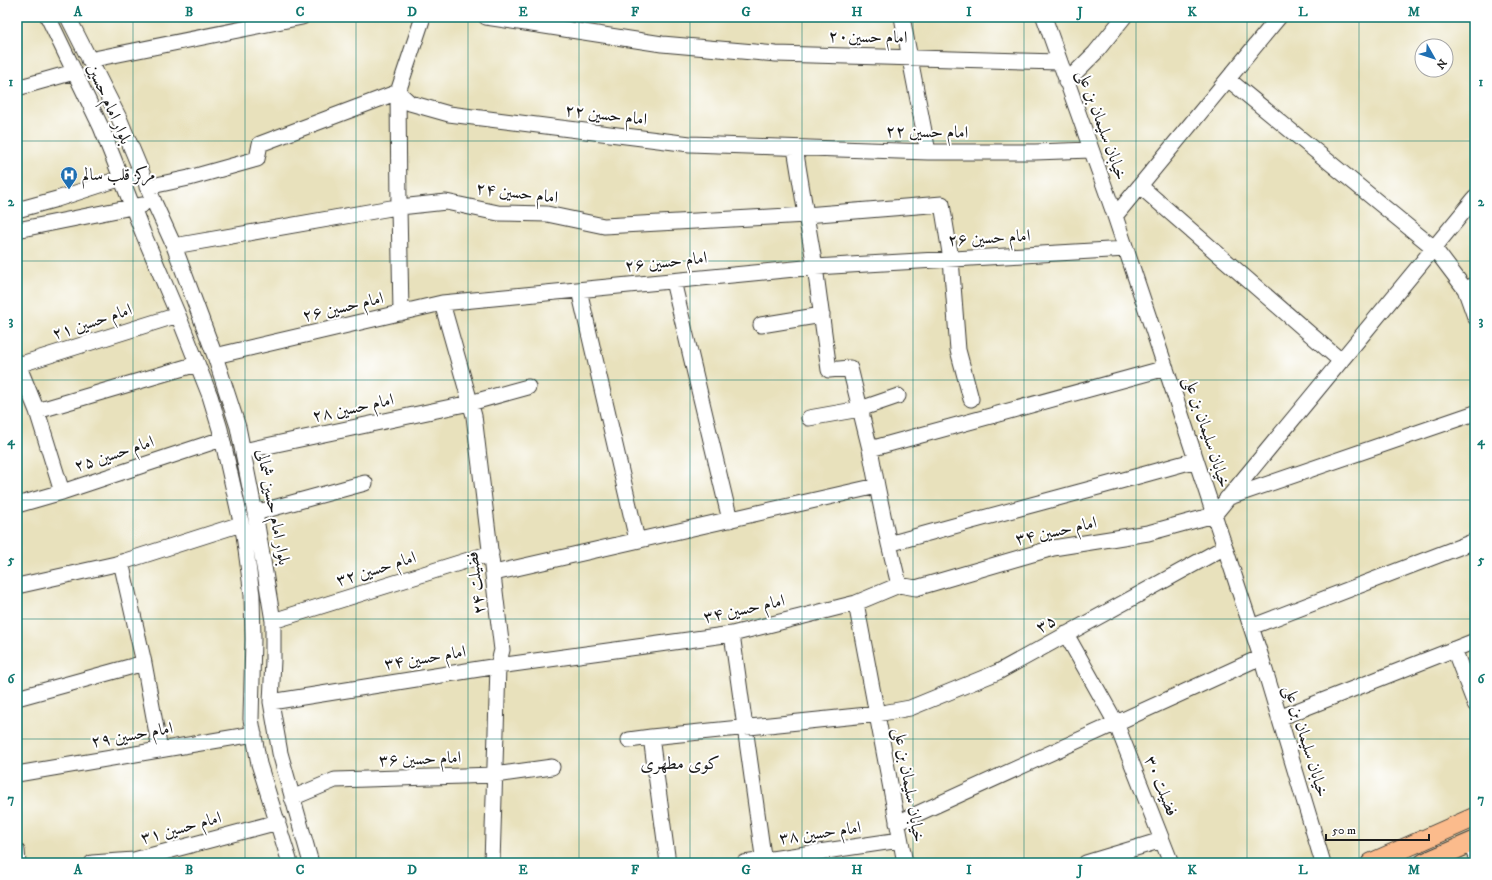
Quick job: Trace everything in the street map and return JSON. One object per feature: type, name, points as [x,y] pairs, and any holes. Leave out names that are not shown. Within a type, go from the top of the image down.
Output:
[{"type":"main road","points":[[1371,863],[1475,817]]},
{"type":"main road","points":[[1424,863],[1474,846]]},
{"type":"street","name":"بلوار امام حسین","points":[[48,17],[101,127],[133,208]]},
{"type":"street","name":"بلوار امام حسین شمالی","points":[[68,17],[118,118],[174,246],[215,356],[238,427],[255,513],[273,621],[271,702],[280,753],[311,863]]},
{"type":"street","points":[[89,60],[302,17]]},
{"type":"street","points":[[401,313],[398,92],[423,17]]},
{"type":"street","name":"امام حسین۲۰","points":[[486,17],[662,44],[776,54],[1059,62]]},
{"type":"street","points":[[902,17],[928,152]]},
{"type":"street","name":"خیابان سلیمان بن علی","points":[[1044,17],[1115,216],[1166,368],[1261,657],[1323,863]]},
{"type":"street","points":[[1066,82],[1095,53],[1124,17]]},
{"type":"street","points":[[1115,216],[1229,80],[1279,17]]},
{"type":"street","points":[[17,88],[74,72]]},
{"type":"street","points":[[1229,80],[1434,248],[1470,287],[1475,317]]},
{"type":"street","points":[[147,187],[189,178],[257,159],[260,144],[398,92]]},
{"type":"street","name":"امام حسین ۲۲","points":[[398,92],[410,103],[449,114],[690,144],[928,152],[1035,152],[1091,150]]},
{"type":"street","points":[[795,148],[815,267],[829,370],[850,368],[870,448],[889,544],[899,585]]},
{"type":"street","points":[[17,210],[58,199],[141,171]]},
{"type":"street","points":[[1140,186],[1341,361]]},
{"type":"street","points":[[1214,515],[1226,498],[1475,198]]},
{"type":"street","points":[[17,230],[133,208],[154,202]]},
{"type":"street","name":"امام حسین ۲۴","points":[[174,246],[399,207],[446,202],[498,213],[547,214],[604,226],[806,215],[942,204],[951,259]]},
{"type":"street","name":"بلوار امام حسین شمالی","points":[[133,208],[178,314],[210,396],[222,439],[241,524],[252,595],[252,720],[254,734],[259,764],[290,863]]},
{"type":"street","name":"امام حسین ۲۶","points":[[215,356],[442,303],[815,267],[1126,249]]},
{"type":"street","points":[[951,259],[958,350],[971,399]]},
{"type":"street","points":[[673,281],[730,520]]},
{"type":"street","points":[[579,290],[637,540]]},
{"type":"street","name":"فضیلت ۲۴","points":[[442,303],[474,416],[494,573],[502,650],[498,666],[492,863]]},
{"type":"street","name":"امام حسین ۲۱","points":[[19,371],[178,314]]},
{"type":"street","points":[[761,325],[822,315]]},
{"type":"street","points":[[37,411],[197,364]]},
{"type":"street","points":[[870,448],[1166,368]]},
{"type":"street","points":[[19,371],[37,411],[62,492]]},
{"type":"street","name":"امام حسین ۲۸","points":[[243,451],[470,403],[528,388]]},
{"type":"street","points":[[809,418],[860,409],[898,396]]},
{"type":"street","points":[[1226,498],[1475,413]]},
{"type":"street","name":"امام حسین ۲۵","points":[[17,505],[62,492],[222,439]]},
{"type":"street","points":[[889,544],[1196,460]]},
{"type":"street","points":[[255,513],[365,483]]},
{"type":"street","points":[[494,573],[877,486]]},
{"type":"street","name":"امام حسین ۳۴","points":[[271,702],[498,666],[732,634],[856,603],[899,585],[916,588],[1053,548],[1148,533],[1214,515]]},
{"type":"street","points":[[17,586],[121,562],[241,524]]},
{"type":"street","points":[[1251,627],[1475,541]]},
{"type":"street","name":"۳۵","points":[[629,740],[877,714],[910,708],[998,672],[1225,547]]},
{"type":"street","name":"امام حسین ۳۲","points":[[273,621],[491,553]]},
{"type":"street","points":[[121,562],[144,663],[160,750]]},
{"type":"street","name":"خیابان سلیمان بن علی","points":[[856,603],[904,863]]},
{"type":"street","points":[[732,634],[764,862]]},
{"type":"street","name":"فضیلت ۳۰","points":[[1066,634],[1116,724],[1170,863]]},
{"type":"street","points":[[1279,718],[1475,641]]},
{"type":"street","points":[[1454,649],[1475,704]]},
{"type":"street","points":[[897,823],[1261,657]]},
{"type":"street","points":[[17,698],[144,663]]},
{"type":"street","name":"امام حسین ۲۹","points":[[17,774],[254,734]]},
{"type":"street","points":[[651,737],[668,863]]},
{"type":"street","name":"امام حسین ۳۶","points":[[292,798],[335,780],[495,775],[552,768]]},
{"type":"street","name":"امام حسین ۳۱","points":[[92,863],[134,860],[278,822]]},
{"type":"street","name":"امام حسین ۳۸","points":[[744,863],[764,862],[900,840]]},
{"type":"street","points":[[1086,863],[1162,840]]},
{"type":"street","points":[[17,851],[18,863]]},
{"type":"place","name":"مرکز قلب سالم","points":[[69,190]]},
{"type":"district","name":"کوی مطهری","points":[[680,764]]}]
